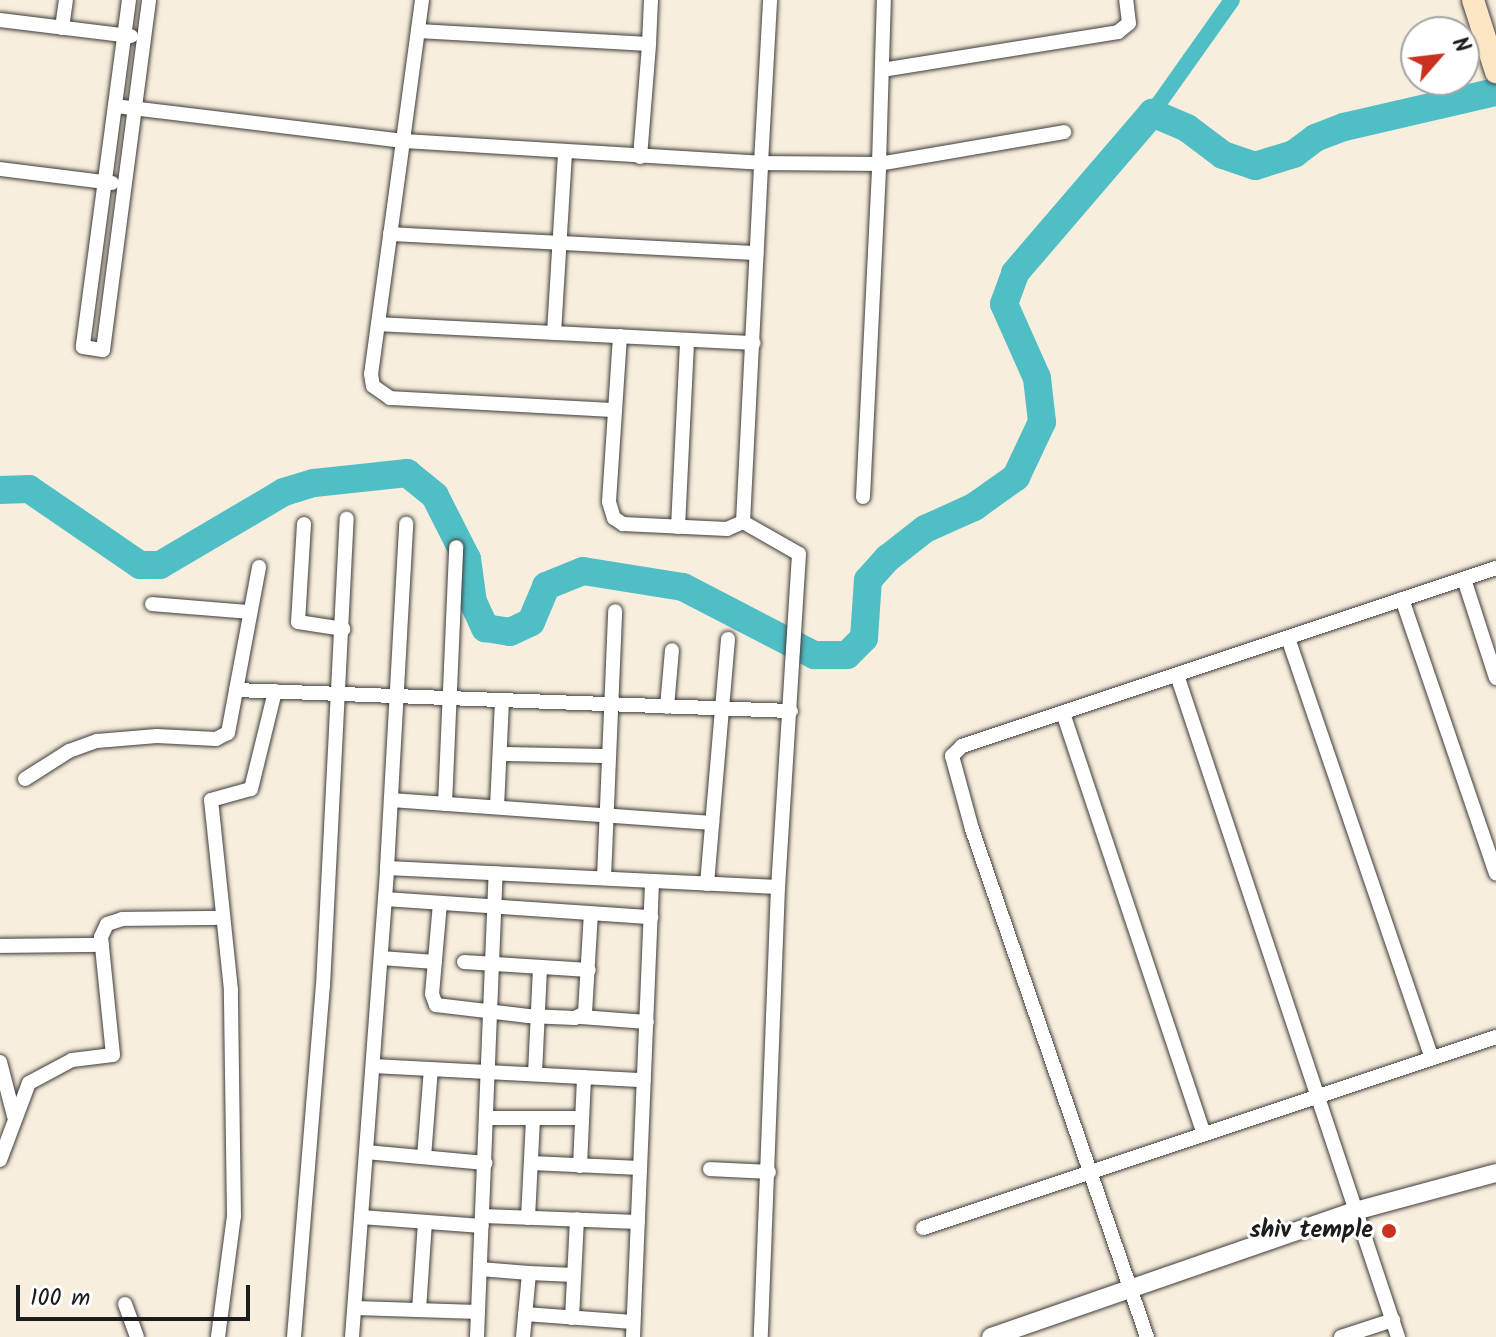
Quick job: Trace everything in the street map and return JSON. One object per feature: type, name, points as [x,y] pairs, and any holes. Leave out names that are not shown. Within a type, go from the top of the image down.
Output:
[{"type":"main road","points":[[1473,0],[1496,72]]},
{"type":"street","points":[[62,28],[66,0]]},
{"type":"street","points":[[129,0],[83,347],[103,350],[149,0]]},
{"type":"street","points":[[422,0],[371,374],[373,386],[390,398],[615,410]]},
{"type":"street","points":[[640,157],[651,0]]},
{"type":"street","points":[[743,522],[770,0]]},
{"type":"street","points":[[863,497],[884,0]]},
{"type":"street","points":[[882,70],[1118,32],[1129,23],[1126,0]]},
{"type":"street","points":[[0,20],[144,38]]},
{"type":"street","points":[[418,31],[649,44]]},
{"type":"street","points":[[115,106],[403,141],[761,163],[879,164],[1064,132]]},
{"type":"street","points":[[554,333],[565,152]]},
{"type":"street","points":[[0,169],[125,184]]},
{"type":"street","points":[[390,234],[757,253]]},
{"type":"street","points":[[378,324],[754,343]]},
{"type":"street","points":[[620,336],[609,502],[614,518],[623,524],[727,529],[743,522]]},
{"type":"street","points":[[678,527],[687,340]]},
{"type":"street","points":[[294,1337],[340,692],[347,519]]},
{"type":"street","points":[[743,522],[799,554],[778,887],[761,1337]]},
{"type":"street","points":[[304,524],[298,622],[343,629]]},
{"type":"street","points":[[352,1337],[385,899],[406,524]]},
{"type":"street","points":[[445,804],[452,697],[456,547]]},
{"type":"street","points":[[25,779],[69,751],[97,741],[223,737],[230,728],[259,567]]},
{"type":"street","points":[[1147,1337],[951,764],[962,746],[1496,568]]},
{"type":"street","points":[[1464,579],[1496,678]]},
{"type":"street","points":[[1402,599],[1496,873]]},
{"type":"street","points":[[152,604],[250,612]]},
{"type":"street","points":[[604,878],[615,611]]},
{"type":"street","points":[[1288,638],[1432,1058]]},
{"type":"street","points":[[707,884],[728,639]]},
{"type":"street","points":[[667,707],[672,650]]},
{"type":"street","points":[[1177,675],[1398,1337]]},
{"type":"street","points":[[236,690],[791,711]]},
{"type":"street","points":[[218,1337],[234,1216],[231,990],[211,800],[251,789],[275,691]]},
{"type":"street","points":[[497,807],[502,700]]},
{"type":"street","points":[[1063,713],[1204,1134]]},
{"type":"street","points":[[500,754],[609,756]]},
{"type":"street","points":[[391,800],[712,823]]},
{"type":"street","points":[[387,868],[778,887]]},
{"type":"street","points":[[477,1337],[496,873]]},
{"type":"street","points":[[525,1314],[572,1318],[633,1330],[652,881]]},
{"type":"street","points":[[385,899],[651,917]]},
{"type":"street","points":[[440,903],[435,962],[436,1005],[492,1009],[538,1017],[647,1022]]},
{"type":"street","points":[[581,1017],[589,970],[591,913]]},
{"type":"street","points":[[0,1160],[22,1093],[39,1074],[72,1060],[113,1055],[102,930],[114,920],[223,918]]},
{"type":"street","points":[[0,946],[102,945]]},
{"type":"street","points":[[381,958],[435,962]]},
{"type":"street","points":[[464,962],[589,970]]},
{"type":"street","points":[[535,1074],[540,968]]},
{"type":"street","points":[[923,1228],[1496,1037]]},
{"type":"street","points":[[0,1062],[14,1118]]},
{"type":"street","points":[[373,1066],[644,1080]]},
{"type":"street","points":[[424,1157],[431,1069]]},
{"type":"street","points":[[580,1166],[584,1077]]},
{"type":"street","points":[[487,1118],[582,1118]]},
{"type":"street","points":[[528,1218],[533,1119]]},
{"type":"street","points":[[366,1152],[485,1163]]},
{"type":"street","points":[[531,1163],[640,1168]]},
{"type":"street","points":[[710,1169],[769,1172]]},
{"type":"street","points":[[991,1337],[1355,1211],[1496,1173]]},
{"type":"street","points":[[361,1217],[425,1222],[528,1218],[638,1222]]},
{"type":"street","points":[[572,1318],[577,1219]]},
{"type":"street","points":[[419,1310],[425,1222]]},
{"type":"street","points":[[480,1269],[574,1275]]},
{"type":"street","points":[[523,1337],[529,1273]]},
{"type":"street","points":[[125,1304],[137,1337]]},
{"type":"street","points":[[355,1308],[478,1312]]},
{"type":"street","points":[[1341,1337],[1393,1320]]},
{"type":"waterway","points":[[1152,113],[1232,0]]},
{"type":"waterway","points":[[0,490],[29,489],[140,565],[160,565],[284,492],[314,483],[407,473],[435,496],[467,559],[473,602],[485,628],[510,632],[531,622],[546,586],[583,571],[683,587],[814,655],[847,655],[864,638],[868,580],[888,558],[925,529],[974,507],[1016,477],[1042,422],[1037,378],[1004,304],[1015,273],[1152,113],[1187,128],[1223,155],[1255,166],[1294,154],[1315,138],[1344,127],[1496,92]]},
{"type":"place","name":"shiv temple","points":[[1389,1231]]}]
